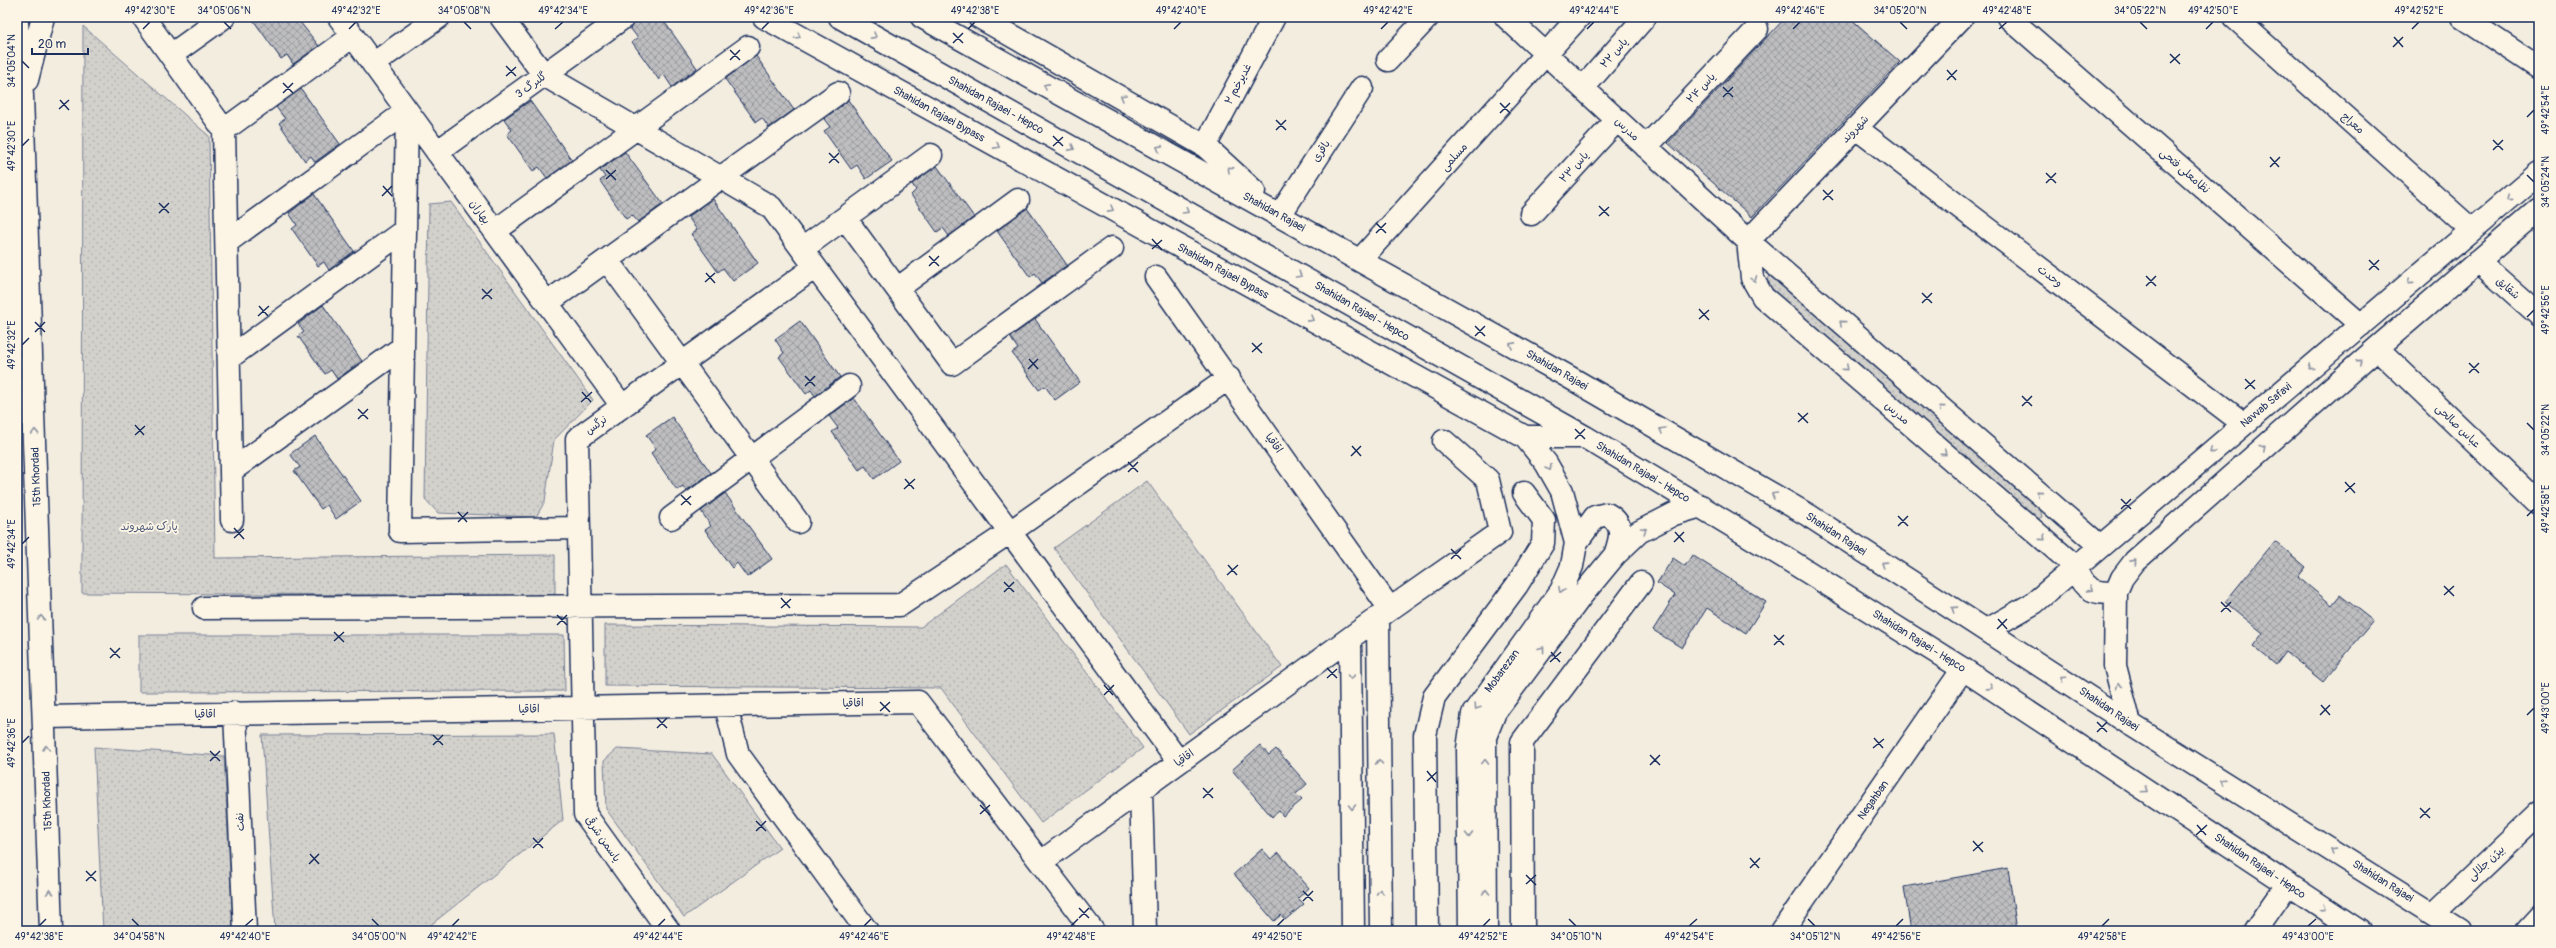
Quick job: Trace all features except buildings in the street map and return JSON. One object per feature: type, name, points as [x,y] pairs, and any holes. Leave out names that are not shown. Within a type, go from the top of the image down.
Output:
[{"type":"street","points":[[22,96],[43,17]]},
{"type":"street","points":[[171,55],[224,17]]},
{"type":"street","name":"بهاران","points":[[339,17],[622,406]]},
{"type":"street","points":[[501,17],[544,75],[771,207],[1179,762]]},
{"type":"street","name":"گلبرگ 3","points":[[437,152],[624,17]]},
{"type":"street","name":"Shahidan Rajaei Bypass","points":[[764,17],[1525,437],[1585,437]]},
{"type":"street","name":"Shahidan Rajaei - Hepco","points":[[840,17],[1585,437],[1701,506],[1963,669],[2287,885],[2360,931]]},
{"type":"street","name":"Shahidan Rajaei","points":[[922,17],[1569,377],[1808,515],[2130,724],[2434,913],[2460,931]]},
{"type":"street","points":[[1388,60],[1428,17]]},
{"type":"street","name":"مدرس","points":[[1506,17],[1748,241],[2100,546]]},
{"type":"street","name":"مسلمی","points":[[1360,260],[1579,17]]},
{"type":"street","name":"یاس ۲۲","points":[[1583,88],[1646,17]]},
{"type":"street","name":"شهروند","points":[[1748,241],[1962,17]]},
{"type":"street","name":"نظامعلی فتحی","points":[[2008,17],[2361,325]]},
{"type":"street","name":"معراج","points":[[2234,17],[2472,230]]},
{"type":"street","points":[[2462,17],[2539,68]]},
{"type":"street","points":[[144,18],[224,130],[232,520]]},
{"type":"street","name":"غدیرخم ۲","points":[[1205,146],[1270,18]]},
{"type":"street","points":[[373,64],[432,19]]},
{"type":"street","points":[[992,20],[1205,146],[1280,215]]},
{"type":"street","name":"15th Khordad","points":[[17,23],[22,96],[45,717],[51,931]]},
{"type":"street","name":"یاس ۲۴","points":[[1646,147],[1756,29]]},
{"type":"street","points":[[224,130],[353,36]]},
{"type":"street","points":[[495,231],[748,47]]},
{"type":"street","name":"باقری","points":[[1280,215],[1362,88]]},
{"type":"street","points":[[547,304],[838,93]]},
{"type":"street","points":[[226,242],[407,111]]},
{"type":"street","points":[[407,111],[400,532],[579,528]]},
{"type":"street","name":"یاس ۲۳","points":[[1531,214],[1617,120]]},
{"type":"street","name":"وحدت","points":[[1856,128],[2244,424]]},
{"type":"street","points":[[802,249],[932,155]]},
{"type":"street","name":"Navvab Safavi","points":[[1987,630],[2034,603],[2539,173]]},
{"type":"street","points":[[897,289],[1018,200]]},
{"type":"street","points":[[2130,724],[2115,666],[2116,592],[2122,578],[2135,561],[2376,348],[2539,209]]},
{"type":"street","points":[[845,218],[952,364],[1112,248]]},
{"type":"street","points":[[229,358],[405,230]]},
{"type":"street","name":"مدرس","points":[[1748,241],[1752,278],[1763,297],[2076,567]]},
{"type":"street","points":[[607,260],[798,522]]},
{"type":"street","name":"شقایق","points":[[2478,261],[2539,315]]},
{"type":"street","name":"نرگس","points":[[584,708],[577,439],[814,266]]},
{"type":"street","name":"اقاقیا","points":[[45,717],[918,702],[1041,862],[1350,638],[1383,608],[1229,378],[1156,277]]},
{"type":"street","points":[[231,471],[403,347]]},
{"type":"street","name":"عباس صالحی","points":[[2376,348],[2539,504]]},
{"type":"street","points":[[204,608],[900,605],[1010,532],[1229,378]]},
{"type":"street","points":[[671,518],[849,386]]},
{"type":"street","name":"Mobarezan","points":[[1470,931],[1468,749],[1473,714],[1561,591],[1572,566],[1576,543],[1562,491],[1546,463],[1525,437]]},
{"type":"street","points":[[1381,931],[1383,608],[1499,525],[1488,480],[1444,441]]},
{"type":"street","points":[[1427,931],[1425,735],[1434,697],[1517,585],[1543,543],[1544,520],[1524,493]]},
{"type":"street","name":"Mobarezan","points":[[1486,931],[1485,737],[1495,712],[1582,595],[1615,555],[1639,532],[1674,514],[1701,506]]},
{"type":"street","points":[[1576,543],[1595,517],[1607,514],[1617,520],[1621,528],[1621,538],[1615,555]]},
{"type":"street","points":[[2076,567],[2082,584],[2091,590],[2103,594],[2116,592]]},
{"type":"street","points":[[1523,931],[1522,742],[1641,583]]},
{"type":"street","points":[[1350,638],[1353,931]]},
{"type":"street","name":"Negahban","points":[[1782,931],[1963,669]]},
{"type":"street","points":[[726,706],[738,754],[867,931]]},
{"type":"street","name":"یاسمن شرقی","points":[[584,708],[585,814],[669,931]]},
{"type":"street","name":"نفت","points":[[235,713],[246,931]]},
{"type":"street","points":[[1141,790],[1145,931]]},
{"type":"street","name":"بیژن جلالی","points":[[2434,913],[2539,813]]},
{"type":"street","points":[[1041,862],[1093,931]]},
{"type":"street","points":[[2255,931],[2287,885]]},
{"type":"street","points":[[2527,931],[2539,918]]},
{"type":"green space","name":"پارک شهروند","points":[[83,26],[209,136],[215,558],[555,555],[555,596],[82,593]]},
{"type":"green space","points":[[451,202],[593,400],[554,440],[545,501],[536,517],[438,513],[425,499],[429,204]]},
{"type":"green space","points":[[1771,274],[2040,508],[2042,517],[2034,521],[1769,294],[1765,284]]},
{"type":"green space","points":[[1147,481],[1282,667],[1189,734],[1054,548]]},
{"type":"green space","points":[[1006,564],[1143,748],[1041,823],[941,688],[605,686],[605,625],[921,627]]},
{"type":"green space","points":[[139,635],[564,635],[565,691],[139,692]]},
{"type":"green space","points":[[554,734],[563,820],[423,931],[275,931],[262,735]]},
{"type":"green space","points":[[94,747],[224,756],[233,931],[103,931]]},
{"type":"green space","points":[[617,749],[712,754],[780,848],[684,917],[606,809],[604,761]]}]
